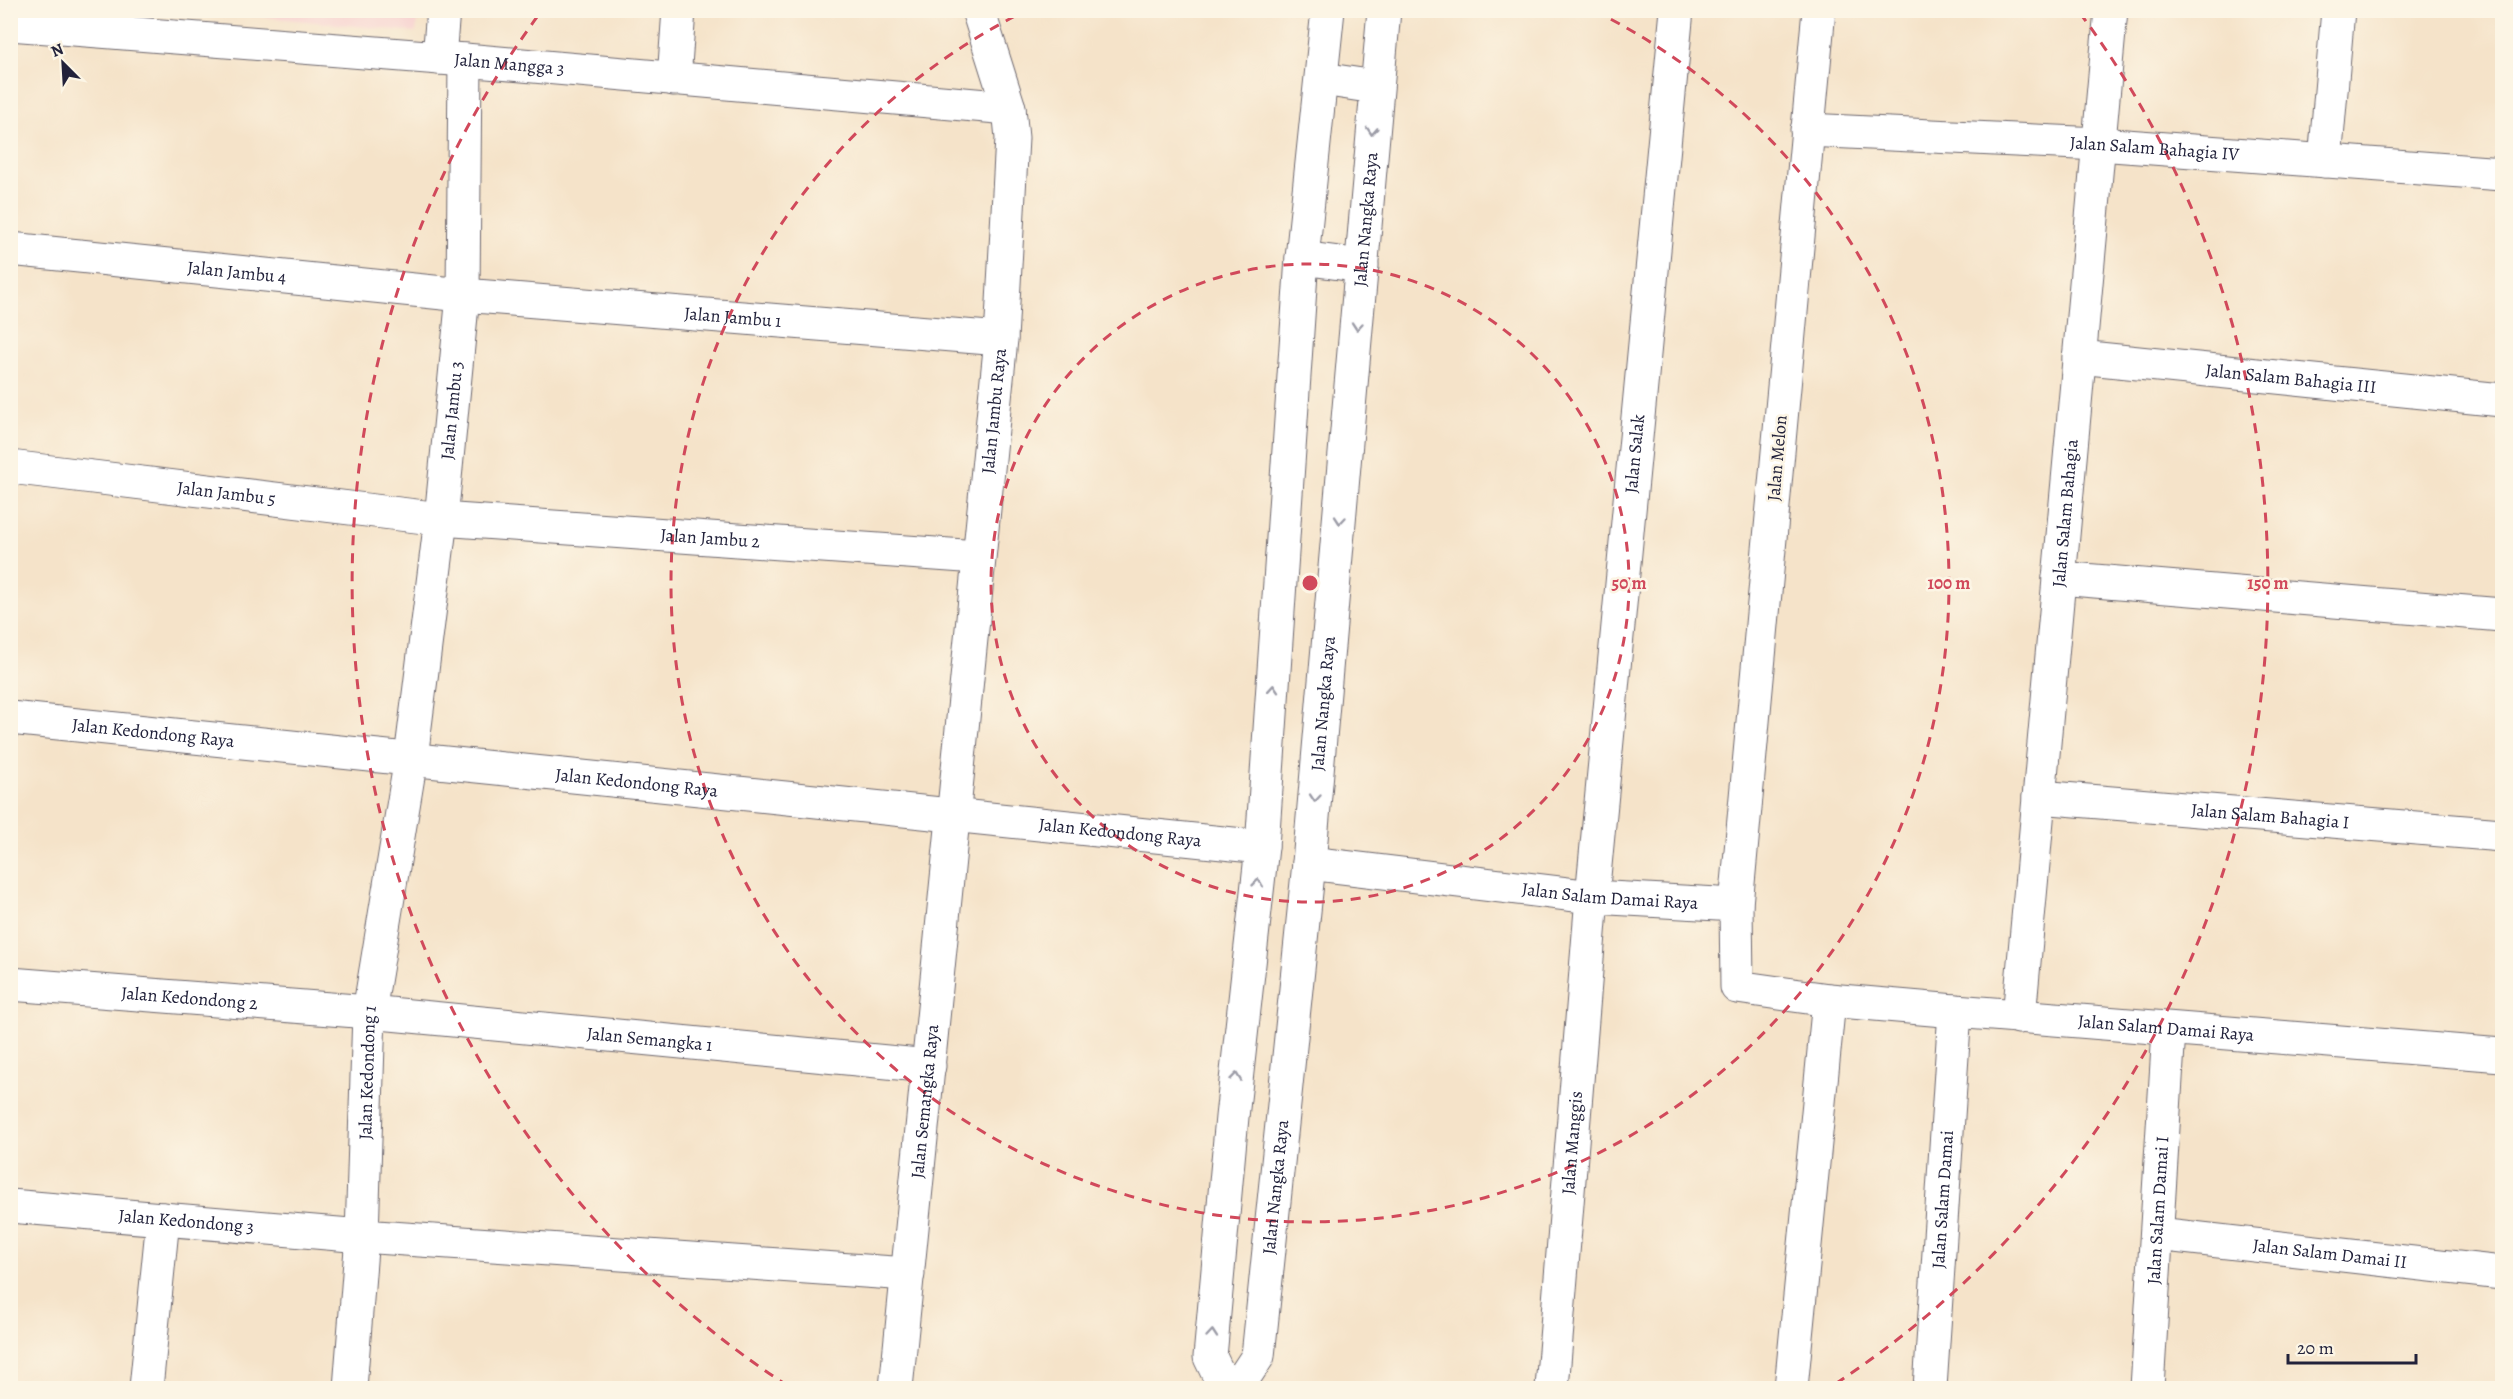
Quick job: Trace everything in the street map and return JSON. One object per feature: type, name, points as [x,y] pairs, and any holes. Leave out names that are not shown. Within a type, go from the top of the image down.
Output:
[{"type":"street","name":"Jalan Jambu 3","points":[[411,758],[441,519],[463,295],[452,59],[443,10]]},
{"type":"street","points":[[674,80],[679,10]]},
{"type":"street","name":"Jalan Jambu Raya","points":[[954,815],[1001,339],[1012,138],[1008,108],[978,10]]},
{"type":"street","points":[[1225,1389],[1209,1357],[1232,1117],[1262,847],[1302,258],[1328,10]]},
{"type":"street","name":"Jalan Nangka Raya","points":[[1237,1389],[1258,1356],[1309,863],[1362,266],[1375,87],[1384,10]]},
{"type":"street","name":"Jalan Salak","points":[[1592,897],[1677,10]]},
{"type":"street","name":"Jalan Melon","points":[[1736,905],[1819,10]]},
{"type":"street","name":"Jalan Salam Bahagia","points":[[2019,1017],[2110,10]]},
{"type":"street","points":[[2325,161],[2338,10]]},
{"type":"street","name":"Jalan Mangga 3","points":[[10,24],[452,59],[1008,108]]},
{"type":"street","points":[[1322,79],[1375,87]]},
{"type":"street","name":"Jalan Salam Bahagia IV","points":[[1807,130],[2098,144],[2502,174]]},
{"type":"street","name":"Jalan Jambu 4","points":[[10,249],[463,295]]},
{"type":"street","points":[[1302,258],[1362,266]]},
{"type":"street","name":"Jalan Jambu 1","points":[[463,295],[1001,339]]},
{"type":"street","name":"Jalan Salam Bahagia III","points":[[2079,357],[2502,400]]},
{"type":"street","name":"Jalan Jambu 5","points":[[10,467],[441,519]]},
{"type":"street","name":"Jalan Jambu 2","points":[[441,519],[978,556]]},
{"type":"street","points":[[2059,578],[2502,615]]},
{"type":"street","name":"Jalan Kedondong Raya","points":[[10,718],[1262,847]]},
{"type":"street","name":"Jalan Kedondong 1","points":[[350,1389],[362,1236],[369,1012],[411,758]]},
{"type":"street","name":"Jalan Salam Bahagia I","points":[[2039,797],[2502,835]]},
{"type":"street","name":"Jalan Semangka Raya","points":[[897,1389],[954,815]]},
{"type":"street","name":"Jalan Salam Damai Raya","points":[[1309,863],[1592,897],[1736,905],[1737,987],[1829,1000],[2019,1017],[2502,1055]]},
{"type":"street","name":"Jalan Manggis","points":[[1552,1389],[1592,897]]},
{"type":"street","name":"Jalan Kedondong 2","points":[[10,984],[369,1012]]},
{"type":"street","points":[[1791,1389],[1829,1000]]},
{"type":"street","name":"Jalan Salam Damai","points":[[1930,1389],[1955,1011]]},
{"type":"street","name":"Jalan Semangka 1","points":[[369,1012],[929,1066]]},
{"type":"street","name":"Jalan Salam Damai I","points":[[2147,1389],[2169,1030]]},
{"type":"street","points":[[1232,1117],[1282,1125]]},
{"type":"street","name":"Jalan Kedondong 3","points":[[10,1206],[362,1236],[908,1274]]},
{"type":"street","points":[[146,1389],[163,1219]]},
{"type":"street","name":"Jalan Salam Damai II","points":[[2157,1234],[2502,1273]]},
{"type":"shaded area","points":[[204,11],[418,11],[416,32]]},
{"type":"building","points":[[47,10],[134,10],[133,18]]}]
